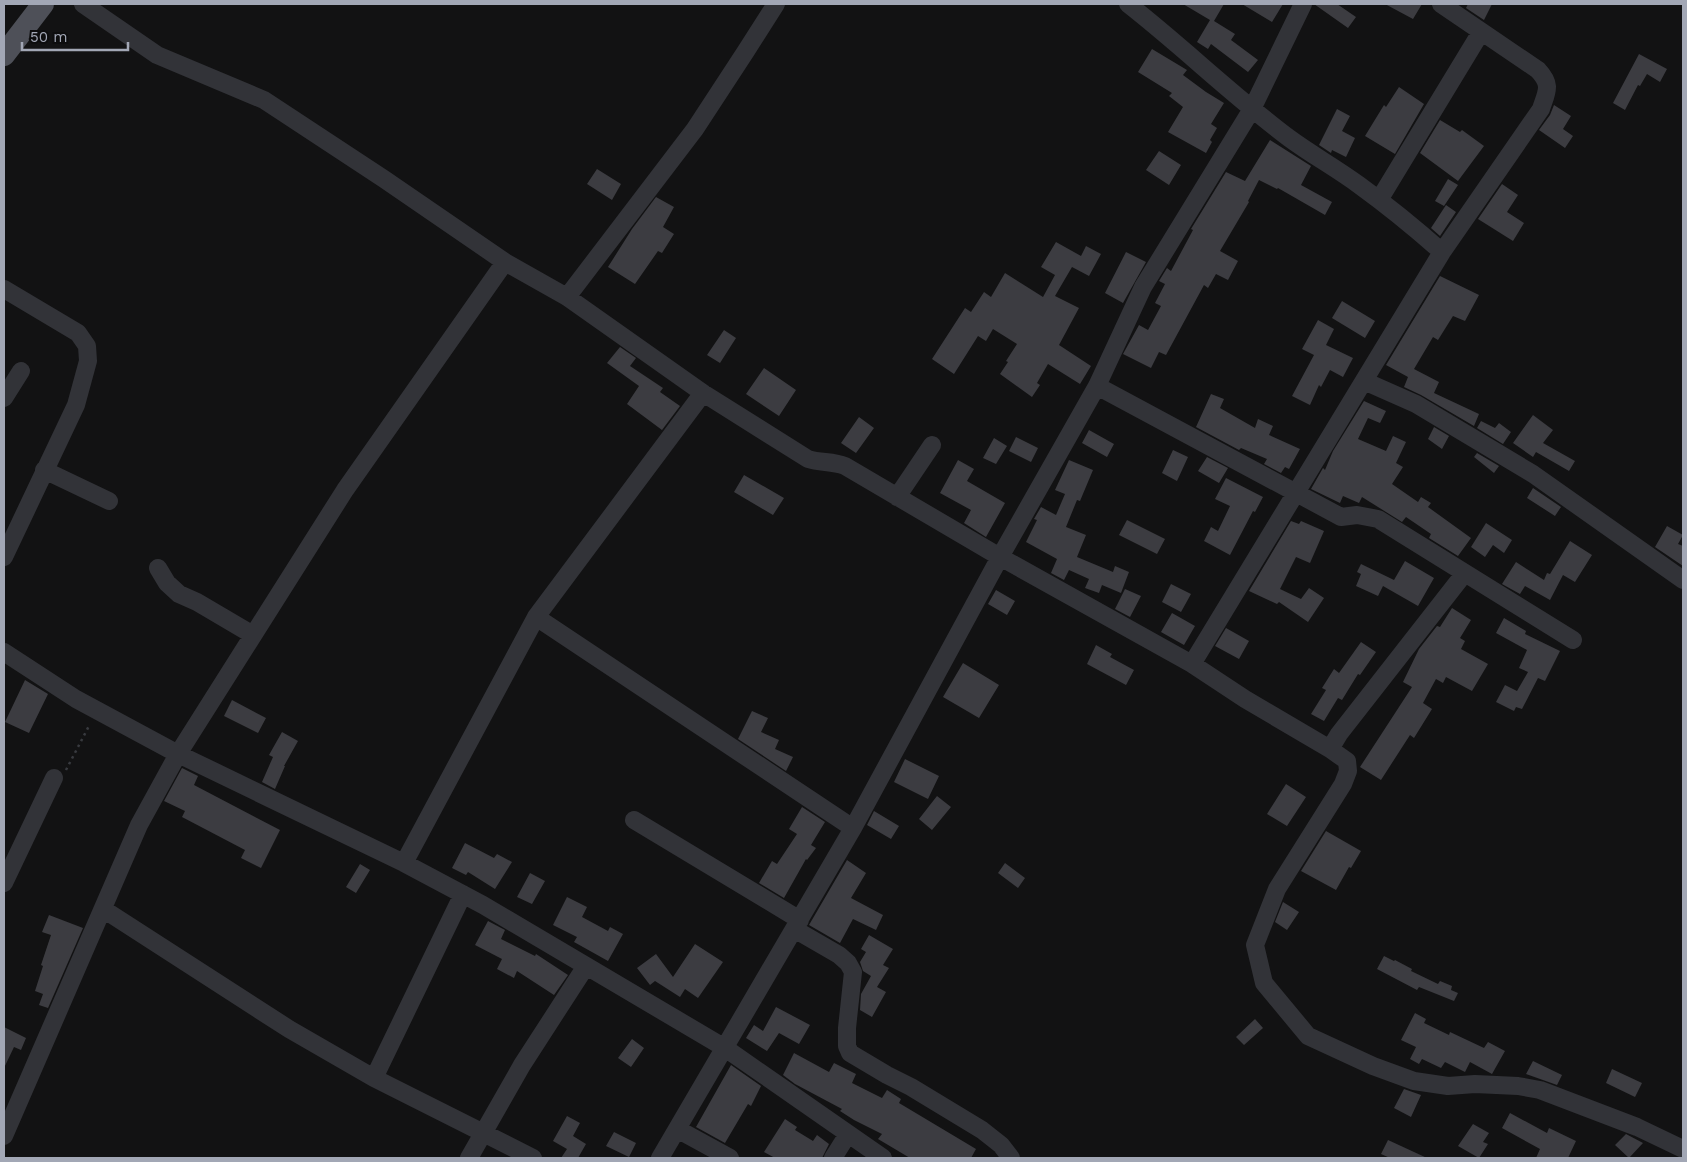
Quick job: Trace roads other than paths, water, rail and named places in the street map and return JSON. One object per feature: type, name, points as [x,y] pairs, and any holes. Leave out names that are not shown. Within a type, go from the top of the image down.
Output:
[{"type":"main road","points":[[4,54],[43,4]]},
{"type":"street","points":[[83,4],[157,55],[264,100],[505,262],[567,297],[703,393],[808,459],[820,463],[846,466],[1000,557],[1192,664],[1245,699],[1347,761],[1348,771],[1343,784],[1277,889],[1255,945],[1264,983],[1308,1036],[1373,1066],[1414,1081],[1448,1086],[1474,1084],[1518,1086],[1540,1090],[1637,1128],[1683,1149]]},
{"type":"street","points":[[567,297],[695,128],[776,4]]},
{"type":"street","points":[[1128,4],[1252,109],[1289,138],[1416,228],[1442,252]]},
{"type":"street","points":[[660,1158],[853,828],[1000,557],[1097,386],[1143,287],[1252,109],[1303,4]]},
{"type":"street","points":[[1192,664],[1442,252],[1541,109],[1547,90],[1546,78],[1538,70],[1441,4]]},
{"type":"street","points":[[1378,200],[1481,32]]},
{"type":"street","points":[[4,1136],[139,825],[178,754],[345,490],[505,262]]},
{"type":"street","points":[[4,289],[78,333],[86,346],[88,361],[76,405],[8,537],[4,558]]},
{"type":"street","points":[[6,390],[21,370]]},
{"type":"street","points":[[1364,381],[1416,404],[1525,470],[1683,580]]},
{"type":"street","points":[[1097,386],[1341,517],[1358,515],[1378,519],[1573,640]]},
{"type":"street","points":[[404,863],[536,617],[703,393]]},
{"type":"street","points":[[898,497],[932,445]]},
{"type":"street","points":[[44,470],[109,501]]},
{"type":"street","points":[[158,568],[167,583],[179,594],[197,602],[253,636]]},
{"type":"street","points":[[1330,749],[1339,734],[1464,574]]},
{"type":"street","points":[[536,617],[853,828]]},
{"type":"street","points":[[4,652],[76,699],[178,754],[404,863],[463,894],[725,1048],[883,1158]]},
{"type":"street","points":[[4,883],[58,775]]},
{"type":"street","points":[[634,820],[839,954],[848,963],[853,972],[847,1028],[847,1046],[850,1054],[912,1087],[982,1130],[1002,1145],[1011,1158]]},
{"type":"street","points":[[374,1078],[463,894]]},
{"type":"street","points":[[103,909],[289,1029],[374,1078],[533,1158]]},
{"type":"street","points":[[469,1158],[522,1065],[586,966]]},
{"type":"street","points":[[677,1129],[730,1158]]},
{"type":"street","points":[[833,1158],[848,1134]]}]
